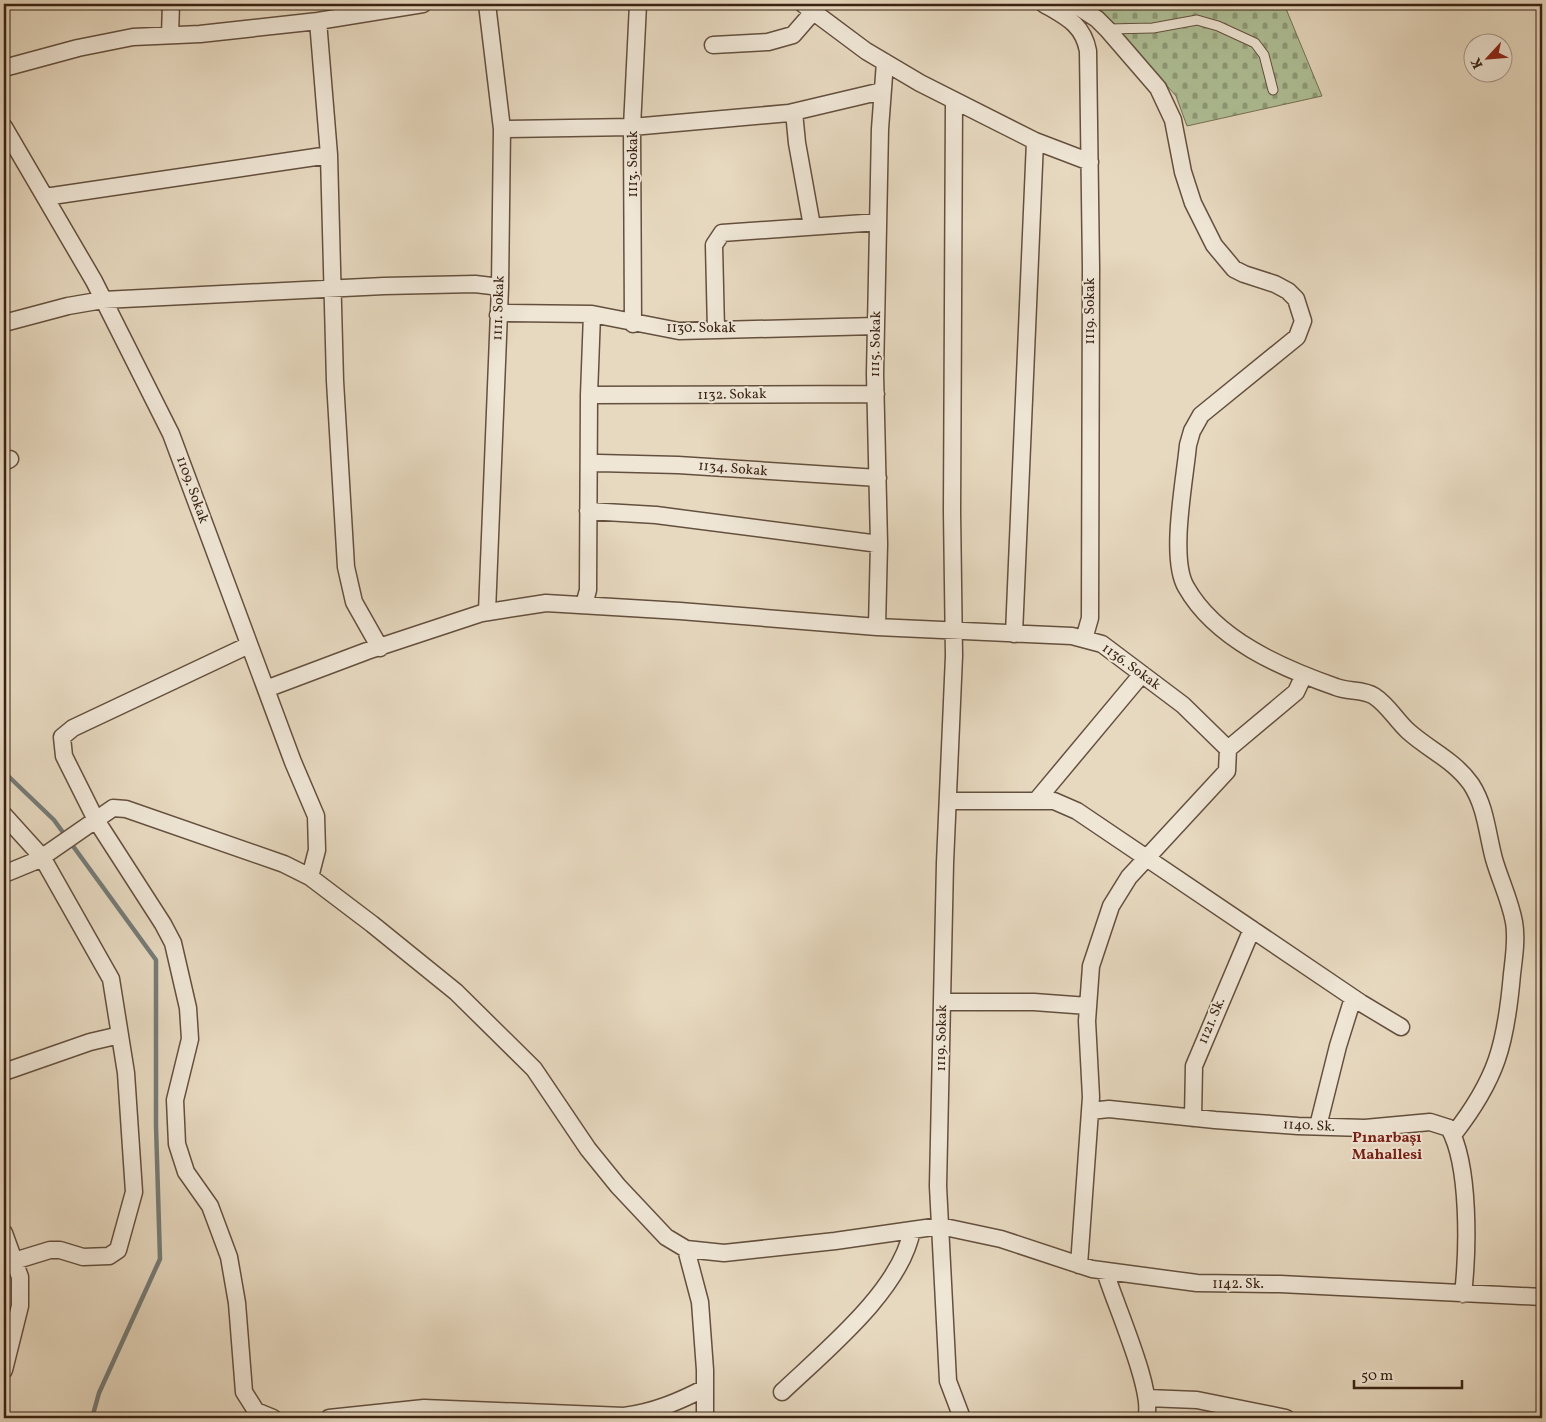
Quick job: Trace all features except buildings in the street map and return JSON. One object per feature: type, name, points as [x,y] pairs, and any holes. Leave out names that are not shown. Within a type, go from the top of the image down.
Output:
[{"type":"street","points":[[170,35],[171,4]]},
{"type":"street","points":[[4,68],[87,46],[133,37],[318,21],[423,4]]},
{"type":"street","name":"1111. Sokak","points":[[487,4],[502,129],[500,287],[487,612]]},
{"type":"street","name":"1113. Sokak","points":[[633,324],[632,127],[638,4]]},
{"type":"street","name":"1119. Sokak","points":[[1044,4],[1079,28],[1085,37],[1088,51],[1090,162],[1090,618],[1084,639]]},
{"type":"street","points":[[1074,4],[1097,19],[1158,88],[1172,120],[1183,172],[1193,203],[1214,245],[1234,269],[1288,291],[1296,299],[1302,312],[1302,328],[1297,337],[1201,415],[1192,431],[1188,445],[1178,541],[1178,563],[1182,582],[1190,596],[1216,623],[1244,644],[1304,675],[1343,690],[1374,696],[1417,738],[1455,766],[1470,784],[1483,809],[1494,859],[1514,924],[1513,966],[1508,1016],[1498,1063],[1474,1108],[1453,1134],[1461,1165],[1464,1208],[1463,1294]]},
{"type":"street","points":[[713,45],[768,42],[793,34],[808,8],[885,62],[954,101],[1035,141],[1090,162]]},
{"type":"street","points":[[318,21],[329,155],[335,381],[346,567],[354,602],[380,648]]},
{"type":"street","name":"1115. Sokak","points":[[877,627],[879,544],[876,326],[882,92],[885,62]]},
{"type":"street","points":[[502,129],[632,127],[794,112],[882,92]]},
{"type":"street","name":"1119. Sokak","points":[[954,101],[954,656],[942,1002],[940,1226],[948,1381],[962,1418]]},
{"type":"street","points":[[794,112],[797,143],[812,226]]},
{"type":"street","name":"1109. Sokak","points":[[4,127],[104,300],[171,434],[249,645],[316,816],[317,850],[310,877]]},
{"type":"street","points":[[1014,634],[1035,141]]},
{"type":"street","points":[[45,197],[329,155]]},
{"type":"street","points":[[716,330],[714,246],[722,234],[878,222]]},
{"type":"street","points":[[4,323],[104,300],[429,285],[500,287]]},
{"type":"street","name":"1130. Sokak","points":[[498,315],[507,313],[592,314],[633,324],[679,331],[876,326]]},
{"type":"street","points":[[584,606],[588,590],[589,395],[592,314]]},
{"type":"street","name":"1132. Sokak","points":[[589,395],[876,394]]},
{"type":"street","name":"1134. Sokak","points":[[588,465],[598,463],[678,465],[878,478]]},
{"type":"street","points":[[588,511],[656,515],[879,544]]},
{"type":"street","name":"1136. Sokak","points":[[266,689],[287,680],[487,612],[546,603],[680,611],[877,627],[953,629],[1072,636],[1084,639],[1102,644],[1183,705],[1228,749]]},
{"type":"street","points":[[249,645],[73,728],[62,737],[64,756],[93,822],[163,924],[173,943],[188,1008],[190,1039],[175,1100],[178,1144],[186,1172],[210,1206],[229,1257],[237,1303],[244,1392],[256,1411],[273,1418]]},
{"type":"street","points":[[1036,801],[1142,674]]},
{"type":"street","points":[[1079,1265],[1090,1111],[1088,1006],[1091,966],[1111,906],[1129,877],[1145,858],[1227,771],[1228,749],[1296,692],[1304,675]]},
{"type":"street","points":[[948,801],[1054,801],[1077,811],[1353,998],[1401,1027]]},
{"type":"street","points":[[4,874],[44,855],[113,808],[126,809],[284,864],[310,877],[372,924],[456,992],[534,1069],[588,1150],[618,1186],[666,1237],[686,1249],[700,1302],[705,1418]]},
{"type":"street","points":[[4,815],[44,855],[111,979],[126,1073],[134,1192],[118,1250],[109,1256],[83,1258],[60,1250],[50,1250],[14,1262]]},
{"type":"street","name":"1121. Sk.","points":[[1193,1118],[1194,1066],[1252,929]]},
{"type":"street","points":[[1318,1126],[1338,1046],[1353,998]]},
{"type":"street","points":[[942,1002],[1034,1002],[1088,1006]]},
{"type":"street","points":[[4,1072],[90,1042],[120,1035]]},
{"type":"street","name":"1140. Sk.","points":[[1090,1111],[1110,1109],[1193,1118],[1366,1128],[1430,1122],[1449,1128],[1453,1134]]},
{"type":"street","name":"1142. Sk.","points":[[686,1249],[724,1253],[940,1226],[1002,1239],[1079,1265],[1105,1271],[1197,1283],[1280,1284],[1542,1298]]},
{"type":"street","points":[[782,1392],[873,1303],[898,1267],[910,1243],[912,1230]]},
{"type":"street","points":[[4,1233],[20,1277],[20,1306],[9,1332],[4,1370]]},
{"type":"street","points":[[1105,1271],[1143,1380],[1149,1410],[1146,1418]]},
{"type":"street","points":[[329,1418],[424,1408],[624,1416],[650,1412],[705,1388]]},
{"type":"street","points":[[1147,1398],[1197,1400],[1286,1418]]},
{"type":"lane","points":[[1107,29],[1153,28],[1197,20],[1218,26],[1255,43],[1264,55],[1272,90]]},
{"type":"green space","points":[[1084,4],[1284,4],[1322,96],[1187,126],[1176,96],[1112,23]]},
{"type":"waterway","points":[[4,772],[54,820],[156,960],[156,1126],[160,1259],[99,1393],[92,1418]]},
{"type":"district","name":"Pınarbaşı Mahallesi","points":[[1387,1146]]}]
